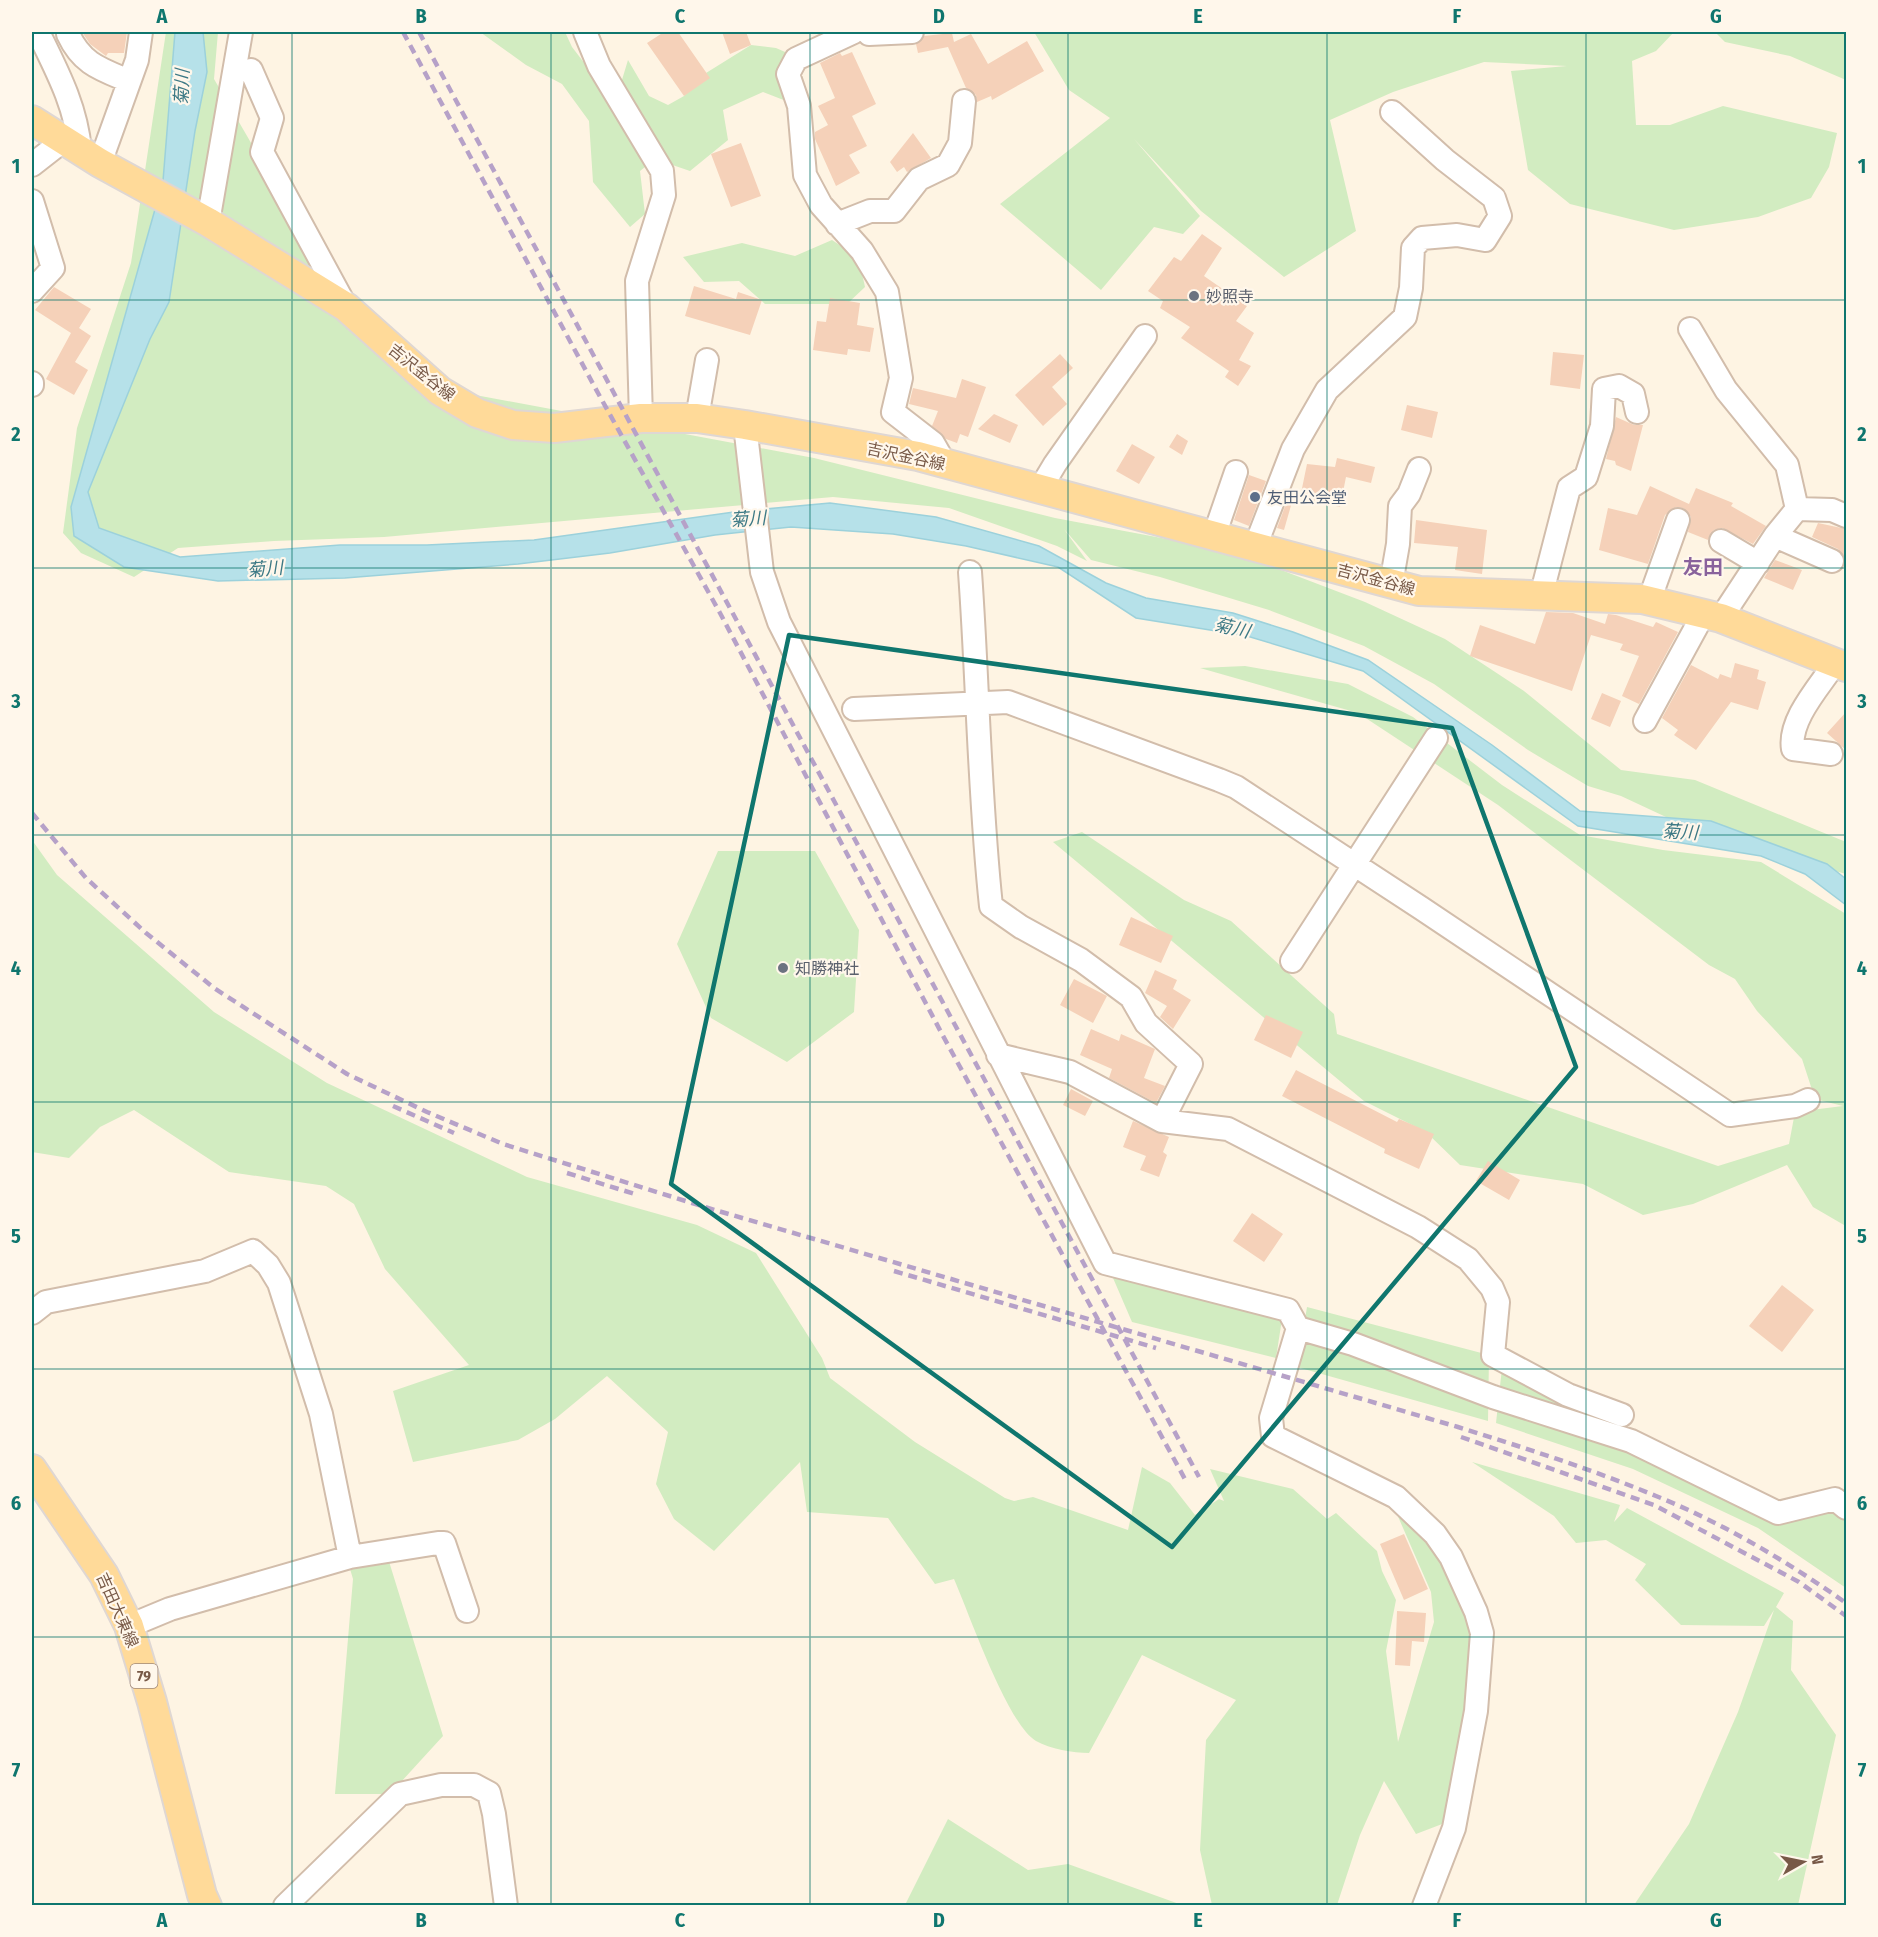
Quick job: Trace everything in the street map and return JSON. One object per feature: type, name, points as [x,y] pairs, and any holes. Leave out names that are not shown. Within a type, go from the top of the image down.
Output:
[{"type":"main road","name":"吉沢金谷線","points":[[32,120],[89,155],[207,221],[346,307],[440,391],[477,413],[513,425],[554,428],[641,418],[697,418],[918,456],[1419,591],[1650,601],[1713,616],[1840,665]]},
{"type":"main road","name":"吉田大東線","points":[[32,1469],[104,1575],[129,1626],[152,1702],[202,1896],[207,1905]]},
{"type":"street","points":[[38,32],[68,92],[89,155]]},
{"type":"street","points":[[89,155],[129,81],[137,60],[141,32]]},
{"type":"street","points":[[207,221],[232,96],[241,32]]},
{"type":"street","points":[[585,32],[600,66],[662,171],[664,195],[637,281],[641,418]]},
{"type":"street","points":[[854,32],[796,59],[788,74],[799,106],[805,175],[821,205],[862,251],[887,292],[901,378],[893,412],[933,443],[945,464]]},
{"type":"street","points":[[867,32],[869,34],[912,32]]},
{"type":"street","points":[[68,34],[76,51],[94,66],[129,81]]},
{"type":"street","points":[[251,70],[272,118],[262,152],[346,307]]},
{"type":"street","points":[[837,224],[870,211],[894,210],[918,179],[948,165],[960,143],[964,101]]},
{"type":"street","points":[[1255,547],[1293,449],[1327,390],[1405,317],[1411,288],[1413,248],[1422,238],[1457,235],[1485,240],[1500,216],[1494,198],[1445,160],[1392,112]]},
{"type":"street","points":[[32,165],[89,155]]},
{"type":"street","points":[[32,201],[53,268],[32,291]]},
{"type":"street","points":[[1690,329],[1726,390],[1787,465],[1797,509]]},
{"type":"street","points":[[1040,489],[1145,336]]},
{"type":"street","points":[[697,418],[707,360]]},
{"type":"street","points":[[1541,596],[1569,488],[1586,477],[1602,426],[1604,389],[1618,386],[1633,394],[1637,412]]},
{"type":"street","points":[[745,425],[755,495],[762,572],[779,622],[1104,1263],[1288,1310],[1298,1328],[1353,1344],[1493,1397],[1631,1441],[1778,1513],[1835,1499],[1846,1508]]},
{"type":"street","points":[[1391,584],[1398,544],[1400,506],[1409,494],[1419,469]]},
{"type":"street","points":[[1214,536],[1236,472]]},
{"type":"street","points":[[1797,509],[1832,510],[1846,516]]},
{"type":"street","points":[[1645,721],[1713,616],[1758,563],[1775,536],[1797,509]]},
{"type":"street","points":[[1650,601],[1678,520]]},
{"type":"street","points":[[1775,536],[1832,561]]},
{"type":"street","points":[[1721,541],[1758,563]]},
{"type":"street","points":[[970,572],[983,834],[990,906],[1021,927],[1081,960],[1131,997],[1146,1023],[1191,1064],[1162,1121]]},
{"type":"street","points":[[1831,754],[1793,749],[1791,738],[1801,715],[1840,665]]},
{"type":"street","points":[[854,709],[1008,702],[1037,710],[1219,780],[1236,787],[1730,1115],[1795,1106],[1808,1100]]},
{"type":"street","points":[[1292,961],[1436,738]]},
{"type":"street","points":[[998,1055],[1070,1072],[1162,1121],[1228,1129],[1418,1227],[1468,1259],[1492,1288],[1498,1302],[1493,1355],[1568,1395],[1622,1416]]},
{"type":"street","points":[[32,1313],[46,1302],[205,1271],[253,1251],[268,1265],[279,1282],[318,1403],[350,1557]]},
{"type":"street","points":[[1298,1328],[1271,1418],[1273,1436],[1396,1497],[1420,1519],[1435,1534],[1451,1557],[1476,1612],[1482,1633],[1476,1711],[1454,1828],[1424,1905]]},
{"type":"street","points":[[129,1626],[170,1609],[350,1557],[444,1543],[466,1611]]},
{"type":"street","points":[[285,1905],[400,1794],[441,1785],[474,1785],[489,1793],[506,1905]]},
{"type":"highlighted area","points":[[789,635],[1452,728],[1576,1067],[1172,1547],[671,1184]]},
{"type":"green space","points":[[166,32],[218,32],[214,79],[346,307],[470,394],[814,458],[1055,518],[1231,551],[1365,602],[1445,639],[1524,691],[1621,770],[1695,780],[1846,842],[1846,874],[1738,844],[1666,817],[1621,796],[1588,786],[1528,750],[1434,684],[1364,646],[1269,610],[1160,577],[1091,560],[1064,529],[1087,561],[1057,546],[949,508],[833,497],[384,537],[274,541],[178,548],[134,577],[81,553],[63,533],[77,428],[131,263]]},
{"type":"green space","points":[[480,32],[565,32],[572,47],[615,103],[628,60],[649,96],[668,105],[684,96],[706,73],[751,45],[776,48],[792,55],[799,106],[763,92],[723,110],[728,140],[690,171],[655,159],[640,171],[645,214],[630,227],[593,182],[589,121],[562,84],[526,65]]},
{"type":"green space","points":[[1034,32],[1674,32],[1656,51],[1632,61],[1636,125],[1670,125],[1723,106],[1837,133],[1829,167],[1811,198],[1758,217],[1674,230],[1570,204],[1528,170],[1511,71],[1567,66],[1484,62],[1393,92],[1330,120],[1356,231],[1284,277],[1201,211],[1134,139],[1200,216],[1183,234],[1154,227],[1101,290],[1000,204],[1110,118],[1069,90]]},
{"type":"green space","points":[[1715,32],[1846,32],[1846,80],[1790,56],[1725,42]]},
{"type":"green space","points":[[832,240],[855,259],[863,278],[865,287],[847,304],[765,304],[739,281],[704,282],[683,257],[742,243],[795,256]]},
{"type":"green space","points":[[1245,666],[1348,684],[1413,717],[1502,785],[1580,835],[1663,850],[1761,862],[1846,914],[1846,1224],[1844,1225],[1813,1207],[1787,1165],[1693,1204],[1643,1215],[1583,1184],[1460,1165],[1426,1132],[1364,1101],[1053,842],[1082,832],[1184,900],[1231,921],[1334,1014],[1337,1034],[1718,1166],[1789,1144],[1795,1112],[1843,1106],[1815,1099],[1802,1059],[1757,1011],[1735,979],[1709,965],[1498,805],[1358,713],[1200,668]]},
{"type":"green space","points":[[32,840],[57,875],[214,1012],[327,1083],[527,1177],[697,1225],[756,1253],[822,1358],[830,1378],[915,1442],[1005,1498],[1014,1501],[1033,1497],[1128,1530],[1142,1467],[1170,1483],[1195,1515],[1219,1499],[1224,1501],[1210,1469],[1293,1489],[1327,1519],[1336,1513],[1377,1551],[1382,1571],[1396,1600],[1386,1651],[1398,1742],[1434,1622],[1431,1592],[1393,1505],[1421,1528],[1460,1593],[1474,1633],[1470,1688],[1455,1755],[1450,1821],[1416,1834],[1384,1781],[1360,1835],[1337,1905],[1212,1905],[1200,1850],[1206,1740],[1236,1700],[1142,1655],[1089,1753],[1062,1750],[1036,1741],[1025,1731],[1001,1691],[954,1579],[935,1584],[888,1518],[807,1512],[800,1462],[714,1551],[674,1519],[656,1484],[668,1432],[607,1376],[555,1419],[518,1440],[413,1462],[393,1391],[469,1365],[385,1269],[354,1204],[326,1186],[229,1172],[134,1110],[100,1127],[69,1158],[32,1152]]},
{"type":"green space","points":[[718,851],[815,851],[859,930],[854,1012],[787,1062],[711,1018],[677,944]]},
{"type":"green space","points":[[1110,1271],[1282,1319],[1276,1358],[1132,1322]]},
{"type":"green space","points":[[1307,1307],[1489,1355],[1488,1421],[1297,1367]]},
{"type":"green space","points":[[1502,1368],[1558,1399],[1642,1433],[1776,1519],[1838,1510],[1846,1517],[1846,1588],[1758,1528],[1633,1469],[1496,1423]]},
{"type":"green space","points":[[1472,1462],[1620,1505],[1614,1522],[1627,1508],[1784,1593],[1776,1607],[1793,1621],[1791,1670],[1836,1735],[1798,1905],[1634,1905],[1689,1824],[1738,1712],[1774,1610],[1764,1626],[1681,1625],[1635,1580],[1646,1564],[1606,1540],[1576,1543],[1554,1516]]},
{"type":"green space","points":[[387,1555],[443,1736],[390,1794],[335,1794],[353,1579],[348,1562]]},
{"type":"green space","points":[[948,1819],[1028,1870],[1068,1864],[1182,1905],[905,1905]]},
{"type":"water","name":"菊川","points":[[175,32],[203,32],[207,72],[195,131],[169,302],[150,339],[88,492],[99,528],[180,557],[340,545],[427,545],[534,540],[734,512],[830,503],[936,517],[1039,546],[1106,583],[1146,598],[1233,613],[1368,660],[1492,745],[1580,811],[1711,821],[1827,864],[1846,879],[1846,905],[1805,874],[1761,856],[1578,826],[1363,671],[1247,636],[1136,618],[1058,567],[966,546],[893,534],[791,527],[715,535],[610,553],[518,564],[345,578],[218,581],[124,567],[74,536],[71,507],[163,181]]},
{"type":"building","points":[[82,32],[127,32],[124,53],[108,53],[106,56],[90,44]]},
{"type":"building","points":[[664,32],[678,32],[710,78],[684,96],[647,43]]},
{"type":"building","points":[[722,32],[746,32],[751,45],[730,54]]},
{"type":"building","points":[[952,33],[954,42],[971,34],[988,64],[1027,41],[1044,71],[992,100],[991,96],[977,102],[976,95],[966,88],[948,47],[918,53],[916,44],[924,36]]},
{"type":"building","points":[[852,52],[876,104],[852,116],[867,146],[849,155],[860,173],[836,186],[815,139],[815,132],[828,125],[818,106],[835,98],[820,63],[840,53],[842,56]]},
{"type":"building","points":[[913,133],[931,158],[907,172],[904,167],[897,172],[890,162]]},
{"type":"building","points":[[741,143],[761,196],[731,207],[711,154]]},
{"type":"building","name":"妙照寺","points":[[1202,234],[1222,248],[1204,276],[1247,306],[1236,321],[1254,333],[1239,360],[1251,366],[1238,386],[1225,377],[1229,371],[1181,338],[1190,327],[1160,308],[1163,301],[1148,291],[1174,257],[1181,261]]},
{"type":"building","points":[[694,286],[736,299],[738,292],[762,300],[750,335],[685,316]]},
{"type":"building","points":[[54,287],[91,309],[79,328],[91,336],[75,362],[88,370],[74,395],[46,379],[71,333],[35,310]]},
{"type":"building","points":[[830,298],[860,303],[857,325],[874,328],[870,352],[848,349],[847,355],[813,350],[817,321],[826,322]]},
{"type":"building","points":[[1553,352],[1584,355],[1580,389],[1550,385]]},
{"type":"building","points":[[1060,354],[1073,368],[1052,387],[1067,404],[1043,426],[1015,395]]},
{"type":"building","points":[[962,379],[986,387],[968,437],[960,434],[957,443],[946,439],[932,426],[938,411],[909,404],[913,388],[956,398]]},
{"type":"building","points":[[1407,405],[1438,412],[1432,438],[1401,430]]},
{"type":"building","points":[[994,414],[1018,425],[1010,443],[978,429]]},
{"type":"building","points":[[1616,417],[1634,425],[1643,425],[1631,471],[1616,465],[1615,461],[1606,459]]},
{"type":"building","points":[[1177,434],[1188,441],[1182,455],[1169,447]]},
{"type":"building","points":[[1132,444],[1155,457],[1139,484],[1116,471]]},
{"type":"building","points":[[1337,458],[1375,467],[1371,483],[1346,477],[1340,507],[1300,498],[1307,464],[1335,467]]},
{"type":"building","points":[[1249,475],[1266,481],[1249,526],[1234,520]]},
{"type":"building","points":[[1650,486],[1689,504],[1696,488],[1733,503],[1731,506],[1766,526],[1753,544],[1722,528],[1714,530],[1708,540],[1688,532],[1691,517],[1683,508],[1676,507],[1665,515],[1648,564],[1599,550],[1608,508],[1637,515]]},
{"type":"building","points":[[1287,501],[1292,502],[1284,530],[1277,528]]},
{"type":"building","points":[[1416,520],[1487,530],[1482,574],[1455,570],[1458,547],[1414,543]]},
{"type":"building","points":[[1818,523],[1846,529],[1846,561],[1838,549],[1812,537]]},
{"type":"building","points":[[1775,560],[1802,570],[1793,590],[1764,578]]},
{"type":"building","points":[[1546,612],[1573,613],[1605,624],[1608,614],[1616,615],[1653,627],[1656,622],[1678,632],[1639,704],[1622,696],[1639,656],[1620,650],[1623,644],[1591,635],[1572,691],[1470,656],[1480,625],[1535,644]]},
{"type":"building","points":[[1735,663],[1759,670],[1757,679],[1766,682],[1758,710],[1731,702],[1696,750],[1674,735],[1678,730],[1662,718],[1691,665],[1718,679],[1720,674],[1731,678]]},
{"type":"building","points":[[1602,693],[1621,701],[1610,727],[1591,719]]},
{"type":"building","points":[[1846,712],[1846,750],[1827,733]]},
{"type":"building","points":[[1131,917],[1173,936],[1161,963],[1119,945]]},
{"type":"building","points":[[1155,970],[1177,980],[1173,989],[1191,1000],[1173,1029],[1160,1017],[1167,1006],[1145,993]]},
{"type":"building","points":[[1074,979],[1107,996],[1093,1023],[1060,1005]]},
{"type":"building","points":[[1266,1015],[1303,1032],[1291,1058],[1254,1040]]},
{"type":"building","points":[[1091,1029],[1119,1041],[1121,1034],[1155,1049],[1144,1078],[1165,1086],[1156,1103],[1109,1078],[1112,1069],[1080,1055]]},
{"type":"building","points":[[1296,1070],[1397,1122],[1399,1119],[1434,1134],[1419,1169],[1384,1153],[1385,1149],[1282,1096]]},
{"type":"building","points":[[1071,1089],[1093,1101],[1085,1116],[1063,1105]]},
{"type":"building","points":[[1133,1121],[1169,1137],[1163,1152],[1167,1155],[1159,1177],[1140,1170],[1146,1156],[1123,1147]]},
{"type":"building","points":[[1488,1161],[1520,1180],[1509,1200],[1476,1181]]},
{"type":"building","points":[[1252,1213],[1283,1234],[1264,1262],[1233,1241]]},
{"type":"building","points":[[1782,1285],[1814,1310],[1782,1352],[1749,1326]]},
{"type":"building","points":[[1404,1534],[1428,1589],[1404,1600],[1380,1544]]},
{"type":"building","points":[[1397,1611],[1426,1613],[1424,1642],[1412,1641],[1410,1666],[1395,1665]]},
{"type":"railway","points":[[403,32],[720,613],[942,1034],[1186,1481]]},
{"type":"railway","points":[[419,32],[1199,1477]]},
{"type":"railway","points":[[32,813],[86,878],[146,933],[214,988],[347,1074],[427,1112],[503,1144],[708,1208],[1458,1427],[1558,1459],[1632,1486],[1706,1518],[1778,1558],[1846,1603]]},
{"type":"railway","points":[[393,1106],[454,1133]]},
{"type":"railway","points":[[567,1173],[638,1195]]},
{"type":"railway","points":[[894,1271],[1156,1348]]},
{"type":"railway","points":[[1461,1437],[1654,1505],[1799,1582],[1846,1616]]},
{"type":"place","name":"妙照寺","points":[[1194,296]]},
{"type":"place","name":"友田公会堂","points":[[1255,497]]},
{"type":"place","name":"知勝神社","points":[[783,968]]},
{"type":"district","name":"友田","points":[[1703,567]]}]
